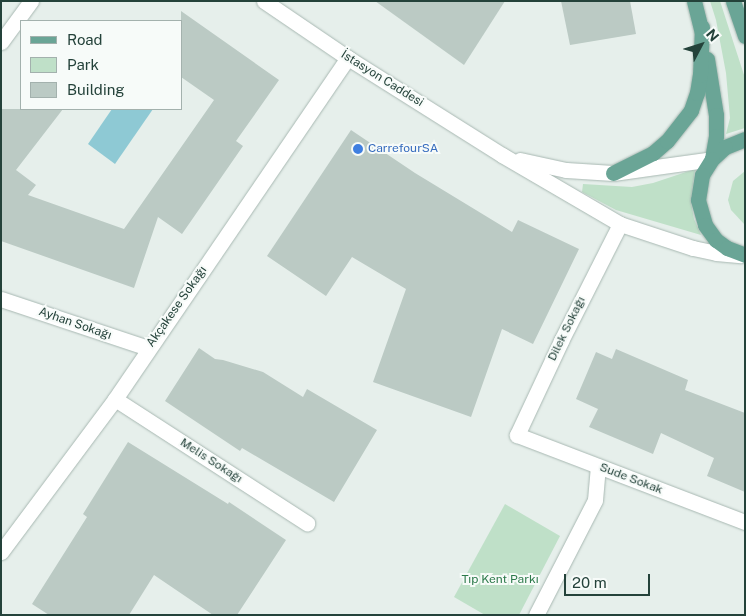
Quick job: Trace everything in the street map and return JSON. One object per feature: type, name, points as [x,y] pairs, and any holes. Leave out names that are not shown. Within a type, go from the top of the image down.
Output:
[{"type":"main road","points":[[694,1],[702,27],[716,115],[716,136],[712,158]]},
{"type":"main road","points":[[733,1],[745,36]]},
{"type":"main road","points":[[612,173],[653,153],[672,136],[690,110],[698,93],[702,27]]},
{"type":"main road","points":[[745,139],[725,147],[712,158],[702,174],[699,187],[700,213],[705,225],[716,240],[727,248],[745,255]]},
{"type":"street","points":[[1,42],[31,1]]},
{"type":"street","name":"İstasyon Caddesi","points":[[264,1],[348,58],[502,155]]},
{"type":"street","name":"Akçakese Sokağı","points":[[1,552],[115,399],[148,348],[348,58]]},
{"type":"street","points":[[502,155],[542,166],[566,170],[612,173],[712,158]]},
{"type":"street","points":[[502,155],[620,224],[716,254],[745,255]]},
{"type":"street","name":"Dilek Sokağı","points":[[517,435],[561,341],[620,224]]},
{"type":"street","name":"Ayhan Sokağı","points":[[1,299],[148,348]]},
{"type":"street","name":"Melis Sokağı","points":[[115,399],[308,523]]},
{"type":"street","name":"Sude Sokak","points":[[517,435],[745,522]]},
{"type":"street","points":[[536,615],[595,500],[598,466]]},
{"type":"green space","points":[[710,1],[720,1],[745,78],[745,128],[726,134],[730,118],[726,73],[716,20]]},
{"type":"green space","points":[[695,169],[691,202],[694,219],[701,235],[616,210],[582,192],[583,184],[632,187],[653,183]]},
{"type":"green space","points":[[745,171],[745,225],[731,210],[728,200],[733,181]]},
{"type":"green space","name":"Tıp Kent Parkı","points":[[505,504],[560,536],[519,615],[485,615],[454,597]]},
{"type":"water","points":[[111,110],[152,110],[115,164],[88,144]]},
{"type":"building","points":[[375,1],[505,1],[464,65]]},
{"type":"building","points":[[561,1],[630,1],[636,34],[570,45]]},
{"type":"building","points":[[181,11],[279,80],[236,141],[243,146],[182,234],[158,217],[134,288],[1,241],[1,109],[62,110],[16,170],[36,185],[28,195],[124,229],[214,100],[182,78]]},
{"type":"building","points":[[351,130],[415,173],[512,232],[518,220],[579,249],[533,344],[502,329],[471,417],[373,382],[406,289],[352,257],[326,296],[267,256]]},
{"type":"building","points":[[199,348],[215,359],[263,372],[303,397],[307,389],[377,430],[334,502],[242,448],[240,451],[165,401]]},
{"type":"building","points":[[616,349],[688,380],[685,390],[745,413],[745,492],[707,476],[714,458],[661,433],[653,454],[589,427],[598,409],[576,399],[596,352],[612,359]]},
{"type":"building","points":[[128,442],[228,504],[229,502],[286,540],[237,615],[213,615],[154,575],[129,615],[49,615],[32,604],[87,517],[83,514]]},
{"type":"place","name":"CarrefourSA","points":[[358,149]]}]
